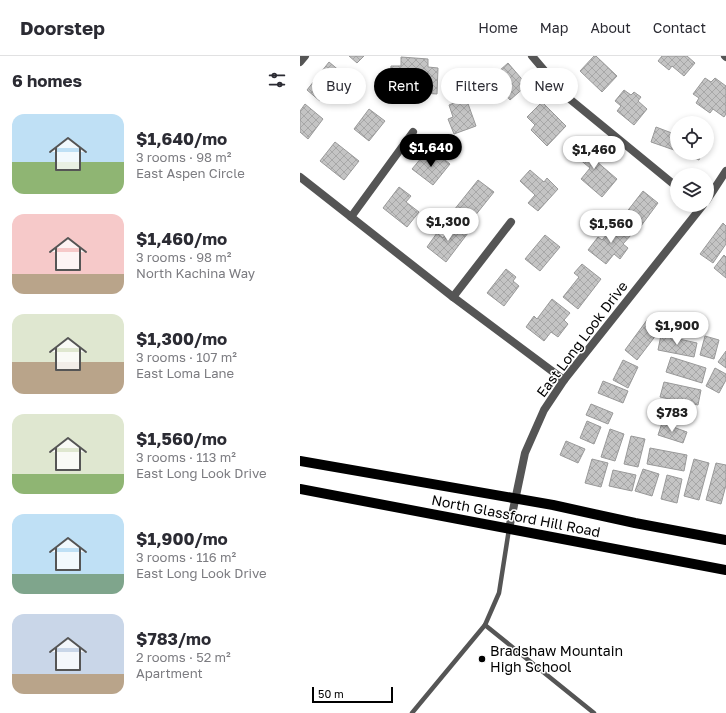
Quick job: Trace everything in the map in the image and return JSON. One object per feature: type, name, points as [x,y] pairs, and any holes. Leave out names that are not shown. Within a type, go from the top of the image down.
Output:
[{"type":"main road","name":"North Glassford Hill Road","points":[[300,462],[558,506],[635,523],[726,540]]},
{"type":"main road","name":"North Glassford Hill Road","points":[[300,489],[726,570]]},
{"type":"street","points":[[300,62],[305,56]]},
{"type":"street","points":[[532,56],[566,96],[670,181]]},
{"type":"street","points":[[351,217],[413,132]]},
{"type":"street","points":[[714,189],[726,171]]},
{"type":"street","points":[[300,177],[453,297],[564,380]]},
{"type":"street","name":"East Long Look Drive","points":[[509,529],[525,453],[544,410],[564,380],[697,212]]},
{"type":"street","points":[[453,297],[510,222]]},
{"type":"lane","points":[[412,713],[485,625],[499,593],[509,529]]},
{"type":"lane","points":[[485,625],[594,713]]},
{"type":"building","points":[[349,56],[364,56],[357,63]]},
{"type":"building","points":[[594,56],[596,56],[617,76],[602,92],[580,71]]},
{"type":"building","points":[[662,56],[687,56],[695,63],[684,76],[672,66],[669,70],[658,61]]},
{"type":"building","points":[[401,57],[428,59],[428,67],[438,68],[437,94],[433,94],[433,68],[391,68],[391,66],[401,66]]},
{"type":"building","points":[[329,62],[336,68],[324,68]]},
{"type":"building","points":[[508,63],[520,77],[520,91],[512,98],[512,68],[502,68]]},
{"type":"building","points":[[705,78],[711,82],[715,78],[726,86],[726,114],[724,117],[713,109],[710,113],[696,103],[699,98],[693,94]]},
{"type":"building","points":[[312,84],[312,94],[307,90]]},
{"type":"building","points":[[624,90],[631,95],[634,92],[641,97],[638,101],[647,109],[634,125],[617,111],[621,106],[615,101]]},
{"type":"building","points":[[305,104],[323,119],[308,139],[300,132],[300,111]]},
{"type":"building","points":[[468,104],[476,126],[454,134],[448,119],[453,117],[449,105]]},
{"type":"building","points":[[540,104],[544,104],[566,126],[547,146],[531,130],[535,125],[527,117]]},
{"type":"building","points":[[369,109],[385,121],[369,141],[354,129]]},
{"type":"building","points":[[656,127],[670,132],[670,149],[651,142]]},
{"type":"building","points":[[582,141],[600,156],[596,161],[617,179],[602,197],[581,179],[590,168],[572,153]]},
{"type":"building","points":[[335,142],[359,161],[344,180],[320,161]]},
{"type":"building","points":[[435,152],[450,164],[433,185],[412,169],[422,157],[428,161]]},
{"type":"building","points":[[530,170],[544,182],[547,178],[558,189],[538,211],[528,203],[535,195],[520,181]]},
{"type":"building","points":[[478,180],[494,192],[470,222],[454,210]]},
{"type":"building","points":[[399,187],[411,196],[406,202],[419,212],[407,227],[383,208]]},
{"type":"building","points":[[643,191],[658,203],[638,230],[622,218]]},
{"type":"building","points":[[614,222],[631,235],[623,244],[628,248],[620,259],[614,254],[606,264],[588,250],[598,237],[602,240],[610,231],[607,229]]},
{"type":"building","points":[[454,223],[468,233],[446,262],[427,247],[437,233],[443,238]]},
{"type":"building","points":[[723,223],[726,226],[726,244],[713,263],[700,254]]},
{"type":"building","points":[[545,235],[560,247],[540,271],[525,259]]},
{"type":"building","points":[[724,255],[726,257],[726,278],[714,268]]},
{"type":"building","points":[[582,264],[601,279],[578,309],[563,297],[579,277],[574,273]]},
{"type":"building","points":[[506,269],[516,277],[513,281],[519,286],[504,306],[487,293]]},
{"type":"building","points":[[552,299],[570,313],[564,320],[568,324],[558,337],[551,332],[544,341],[526,327],[534,316],[537,319]]},
{"type":"building","points":[[647,320],[660,330],[637,360],[625,350]]},
{"type":"building","points":[[661,335],[697,343],[694,357],[658,350]]},
{"type":"building","points":[[705,336],[719,340],[714,359],[700,355]]},
{"type":"building","points":[[726,351],[726,368],[718,362]]},
{"type":"building","points":[[671,357],[706,368],[702,383],[666,372]]},
{"type":"building","points":[[623,360],[638,367],[628,388],[613,380]]},
{"type":"building","points":[[715,368],[726,374],[726,380],[719,393],[706,386]]},
{"type":"building","points":[[603,381],[628,391],[623,403],[598,393]]},
{"type":"building","points":[[664,382],[701,390],[698,405],[660,397]]},
{"type":"building","points":[[591,404],[613,413],[608,424],[586,415]]},
{"type":"building","points":[[587,421],[601,427],[594,444],[580,438]]},
{"type":"building","points":[[662,423],[687,432],[683,443],[658,435]]},
{"type":"building","points":[[610,429],[624,434],[615,461],[601,457]]},
{"type":"building","points":[[631,436],[645,439],[638,467],[624,464]]},
{"type":"building","points":[[566,441],[585,449],[578,463],[560,455]]},
{"type":"building","points":[[650,448],[687,455],[684,471],[647,464]]},
{"type":"building","points":[[592,459],[608,463],[601,487],[585,483]]},
{"type":"building","points":[[694,459],[709,463],[699,500],[684,496]]},
{"type":"building","points":[[716,463],[726,465],[726,485],[721,504],[706,500]]},
{"type":"building","points":[[643,469],[659,474],[652,496],[635,491]]},
{"type":"building","points":[[613,470],[636,475],[632,491],[609,486]]},
{"type":"building","points":[[667,475],[682,479],[677,503],[661,499]]},
{"type":"place","name":"Bradshaw Mountain High School","points":[[482,659]]}]
